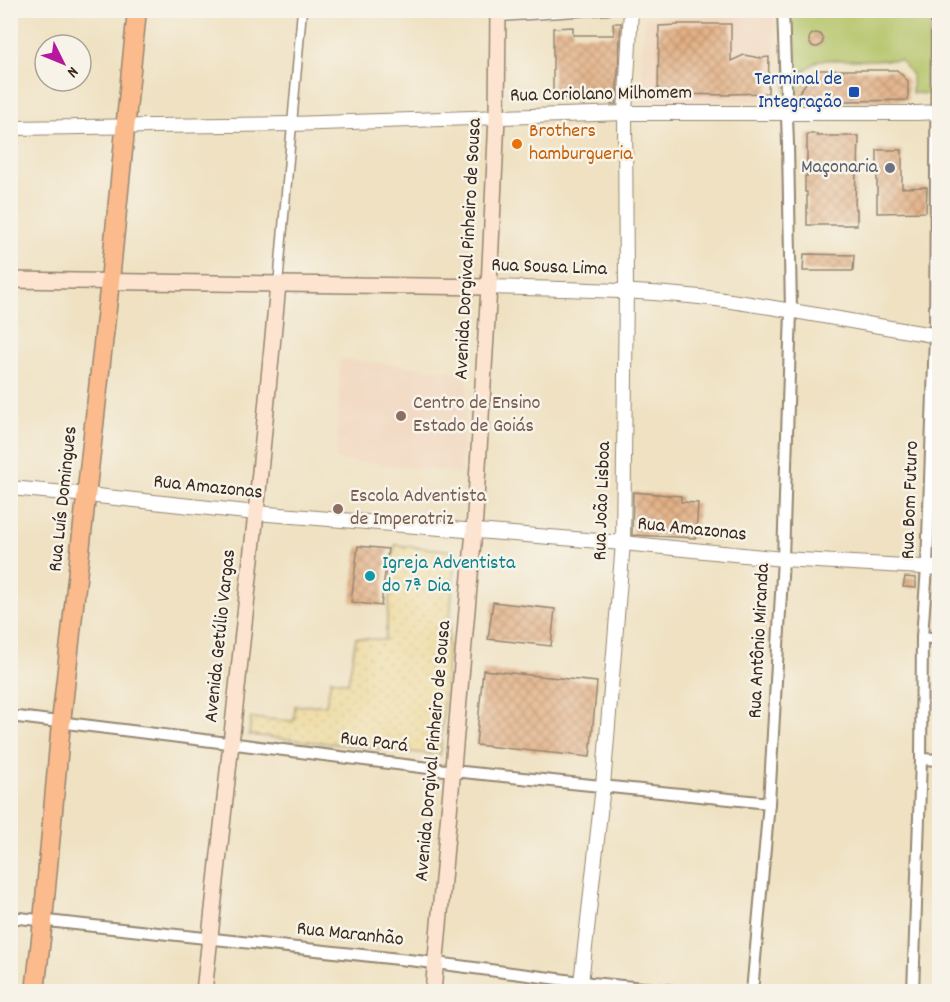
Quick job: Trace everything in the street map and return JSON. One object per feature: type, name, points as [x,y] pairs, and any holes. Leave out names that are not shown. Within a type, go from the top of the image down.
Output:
[{"type":"main road","name":"Rua Luís Domingues","points":[[35,992],[61,723],[126,127],[136,10]]},
{"type":"main road","name":"Avenida Dorgival Pinheiro de Sousa","points":[[433,992],[474,531],[497,117],[498,14]]},
{"type":"main road","name":"Rua Sousa Lima","points":[[10,280],[489,287]]},
{"type":"main road","name":"Avenida Getúlio Vargas","points":[[204,992],[256,513],[278,285]]},
{"type":"street","points":[[278,285],[302,10]]},
{"type":"street","points":[[498,14],[608,10]]},
{"type":"street","name":"Rua João Lisboa","points":[[580,987],[603,786],[623,543],[627,291],[625,113],[631,10]]},
{"type":"street","name":"Rua Antônio Miranda","points":[[752,992],[769,803],[783,558],[791,310],[783,10]]},
{"type":"street","name":"Rua Bom Futuro","points":[[913,992],[921,759],[922,637],[933,568],[937,336],[937,10]]},
{"type":"street","name":"Rua Coriolano Milhomem","points":[[10,128],[291,124],[625,113],[938,112]]},
{"type":"street","name":"Rua Sousa Lima","points":[[489,287],[627,291],[708,298],[937,336]]},
{"type":"street","name":"Rua Amazonas","points":[[10,488],[256,513],[783,558],[933,568]]},
{"type":"street","points":[[922,637],[939,639]]},
{"type":"street","name":"Rua Pará","points":[[10,716],[453,771],[769,803]]},
{"type":"street","points":[[921,759],[939,760]]},
{"type":"street","name":"Rua Maranhão","points":[[10,917],[436,963],[580,987],[685,992]]},
{"type":"shaded area","points":[[774,15],[775,100],[641,104],[644,18]]},
{"type":"shaded area","name":"Centro de Ensino Estado de Goiás","points":[[340,359],[468,372],[461,473],[336,460]]},
{"type":"sand","points":[[395,545],[455,551],[440,755],[249,735],[251,718],[294,721],[295,706],[326,705],[331,679],[348,683],[356,638],[385,640]]},
{"type":"green space","points":[[788,11],[930,11],[929,94],[912,93],[912,75],[900,60],[819,60],[804,71],[804,89],[785,93]]},
{"type":"building","points":[[613,23],[621,23],[616,104],[611,104],[611,98],[553,98],[553,28],[573,27],[573,35],[614,35]]},
{"type":"building","points":[[731,24],[731,61],[744,55],[769,57],[768,93],[658,96],[659,26]]},
{"type":"building","points":[[813,33],[819,33],[823,40],[819,47],[813,47],[809,43],[809,37]]},
{"type":"building","name":"Terminal de Integração","points":[[816,70],[897,70],[908,81],[908,100],[794,102]]},
{"type":"building","points":[[807,134],[859,136],[855,209],[857,209],[857,225],[807,225],[805,176],[807,176]]},
{"type":"building","name":"Maçonaria","points":[[877,150],[902,150],[902,188],[927,187],[926,212],[877,213]]},
{"type":"building","points":[[804,254],[854,255],[853,271],[803,271]]},
{"type":"building","points":[[633,492],[681,496],[681,502],[698,503],[696,538],[632,535]]},
{"type":"building","name":"Igreja Adventista do 7ª Dia","points":[[358,546],[388,549],[381,606],[351,602]]},
{"type":"building","points":[[905,577],[916,578],[916,588],[903,587]]},
{"type":"building","points":[[493,602],[555,609],[551,646],[488,639]]},
{"type":"building","points":[[483,670],[597,682],[590,757],[476,745]]},
{"type":"place","name":"Terminal de Integração","points":[[854,92]]},
{"type":"place","name":"Brothers hamburgueria","points":[[517,144]]},
{"type":"place","name":"Maçonaria","points":[[890,168]]},
{"type":"place","name":"Centro de Ensino Estado de Goiás","points":[[401,416]]},
{"type":"place","name":"Escola Adventista de Imperatriz","points":[[338,509]]},
{"type":"place","name":"Igreja Adventista do 7ª Dia","points":[[370,576]]}]
